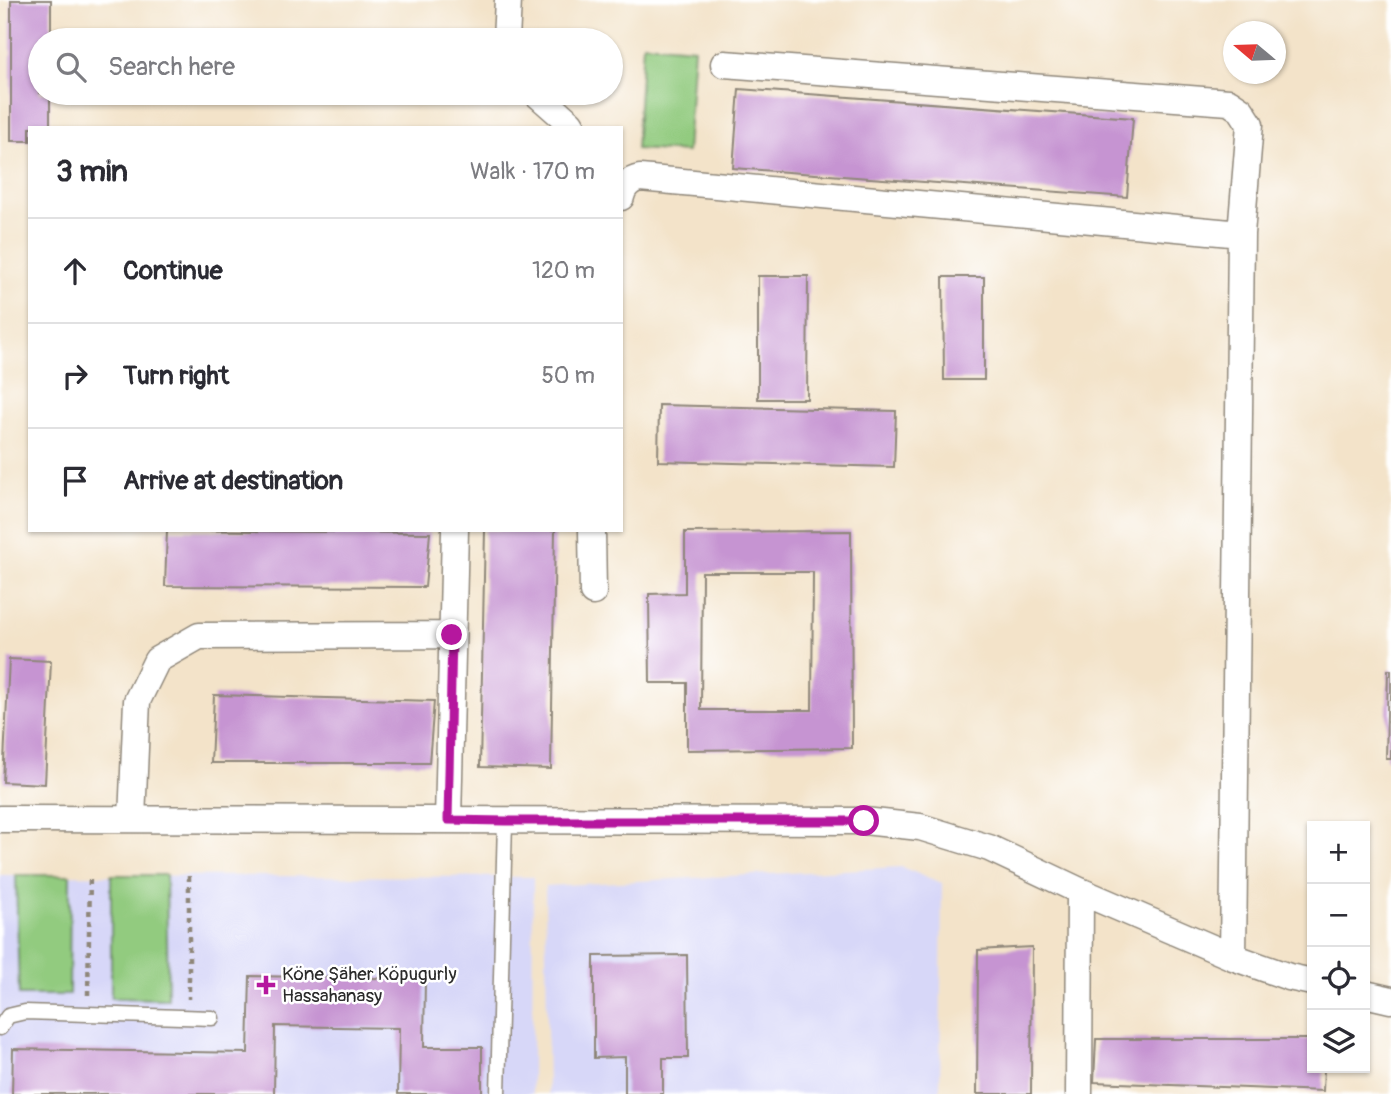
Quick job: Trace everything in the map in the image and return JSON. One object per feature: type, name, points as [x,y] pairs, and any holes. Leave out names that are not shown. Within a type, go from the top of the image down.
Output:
[{"type":"street","points":[[507,28],[508,0]]},
{"type":"street","points":[[724,64],[1229,102],[1241,110],[1250,124],[1241,234],[1233,957]]},
{"type":"street","points":[[550,105],[572,126]]},
{"type":"street","points":[[623,189],[632,180],[640,178],[1241,234]]},
{"type":"street","points":[[448,820],[455,532]]},
{"type":"street","points":[[592,532],[593,592]]},
{"type":"street","points":[[132,819],[137,701],[157,660],[199,636],[452,635]]},
{"type":"street","points":[[0,819],[864,821],[920,827],[989,848],[1080,891],[1233,957],[1307,981]]},
{"type":"street","points":[[1079,1094],[1080,891]]},
{"type":"street","points":[[1370,995],[1391,1000]]},
{"type":"lane","points":[[499,1094],[505,821]]},
{"type":"lane","points":[[0,1028],[8,1016],[25,1012],[212,1018]]},
{"type":"path","points":[[88,1014],[90,875]]},
{"type":"path","points":[[189,876],[189,1017]]},
{"type":"shaded area","points":[[901,867],[942,883],[940,1094],[548,1094],[545,886]]},
{"type":"shaded area","name":"Köne Şäher Köpugurly Hassahanasy","points":[[0,875],[533,877],[532,1094],[0,1094]]},
{"type":"green space","points":[[643,44],[694,48],[687,152],[636,149]]},
{"type":"green space","points":[[16,875],[70,875],[69,995],[19,995]]},
{"type":"green space","points":[[111,875],[166,875],[168,999],[111,998]]},
{"type":"building","points":[[11,0],[51,0],[51,28],[28,28],[28,105],[50,105],[50,126],[28,126],[28,141],[11,141]]},
{"type":"building","points":[[739,89],[1133,118],[1127,197],[733,168]]},
{"type":"building","points":[[758,276],[808,276],[807,399],[758,399]]},
{"type":"building","points":[[943,277],[984,277],[984,380],[944,380]]},
{"type":"building","points":[[659,405],[896,411],[894,467],[658,461]]},
{"type":"building","points":[[851,531],[852,748],[687,750],[687,683],[650,683],[649,594],[685,593],[685,532]],"holes":[[[702,572],[813,572],[812,710],[701,710]]]},
{"type":"building","points":[[167,532],[430,533],[425,587],[165,586]]},
{"type":"building","points":[[485,532],[555,532],[551,769],[480,767]]},
{"type":"building","points":[[9,659],[51,661],[45,784],[3,782]]},
{"type":"building","points":[[1388,670],[1391,670],[1391,759],[1386,759]]},
{"type":"building","points":[[214,695],[434,701],[429,763],[211,763]]},
{"type":"building","points":[[1032,947],[1031,1094],[977,1094],[978,950]]},
{"type":"building","points":[[687,955],[688,1058],[663,1058],[663,1094],[625,1094],[625,1057],[594,1058],[594,956]]},
{"type":"building","points":[[250,976],[425,979],[424,1047],[482,1047],[482,1094],[398,1094],[399,1028],[275,1026],[274,1094],[12,1094],[13,1049],[248,1053]]},
{"type":"building","points":[[1096,1039],[1307,1039],[1307,1073],[1324,1073],[1323,1091],[1094,1082]]},
{"type":"place","name":"Köne Şäher Köpugurly Hassahanasy","points":[[266,985]]},
{"type":"route","points":[[452,635],[448,820],[864,821]]}]
